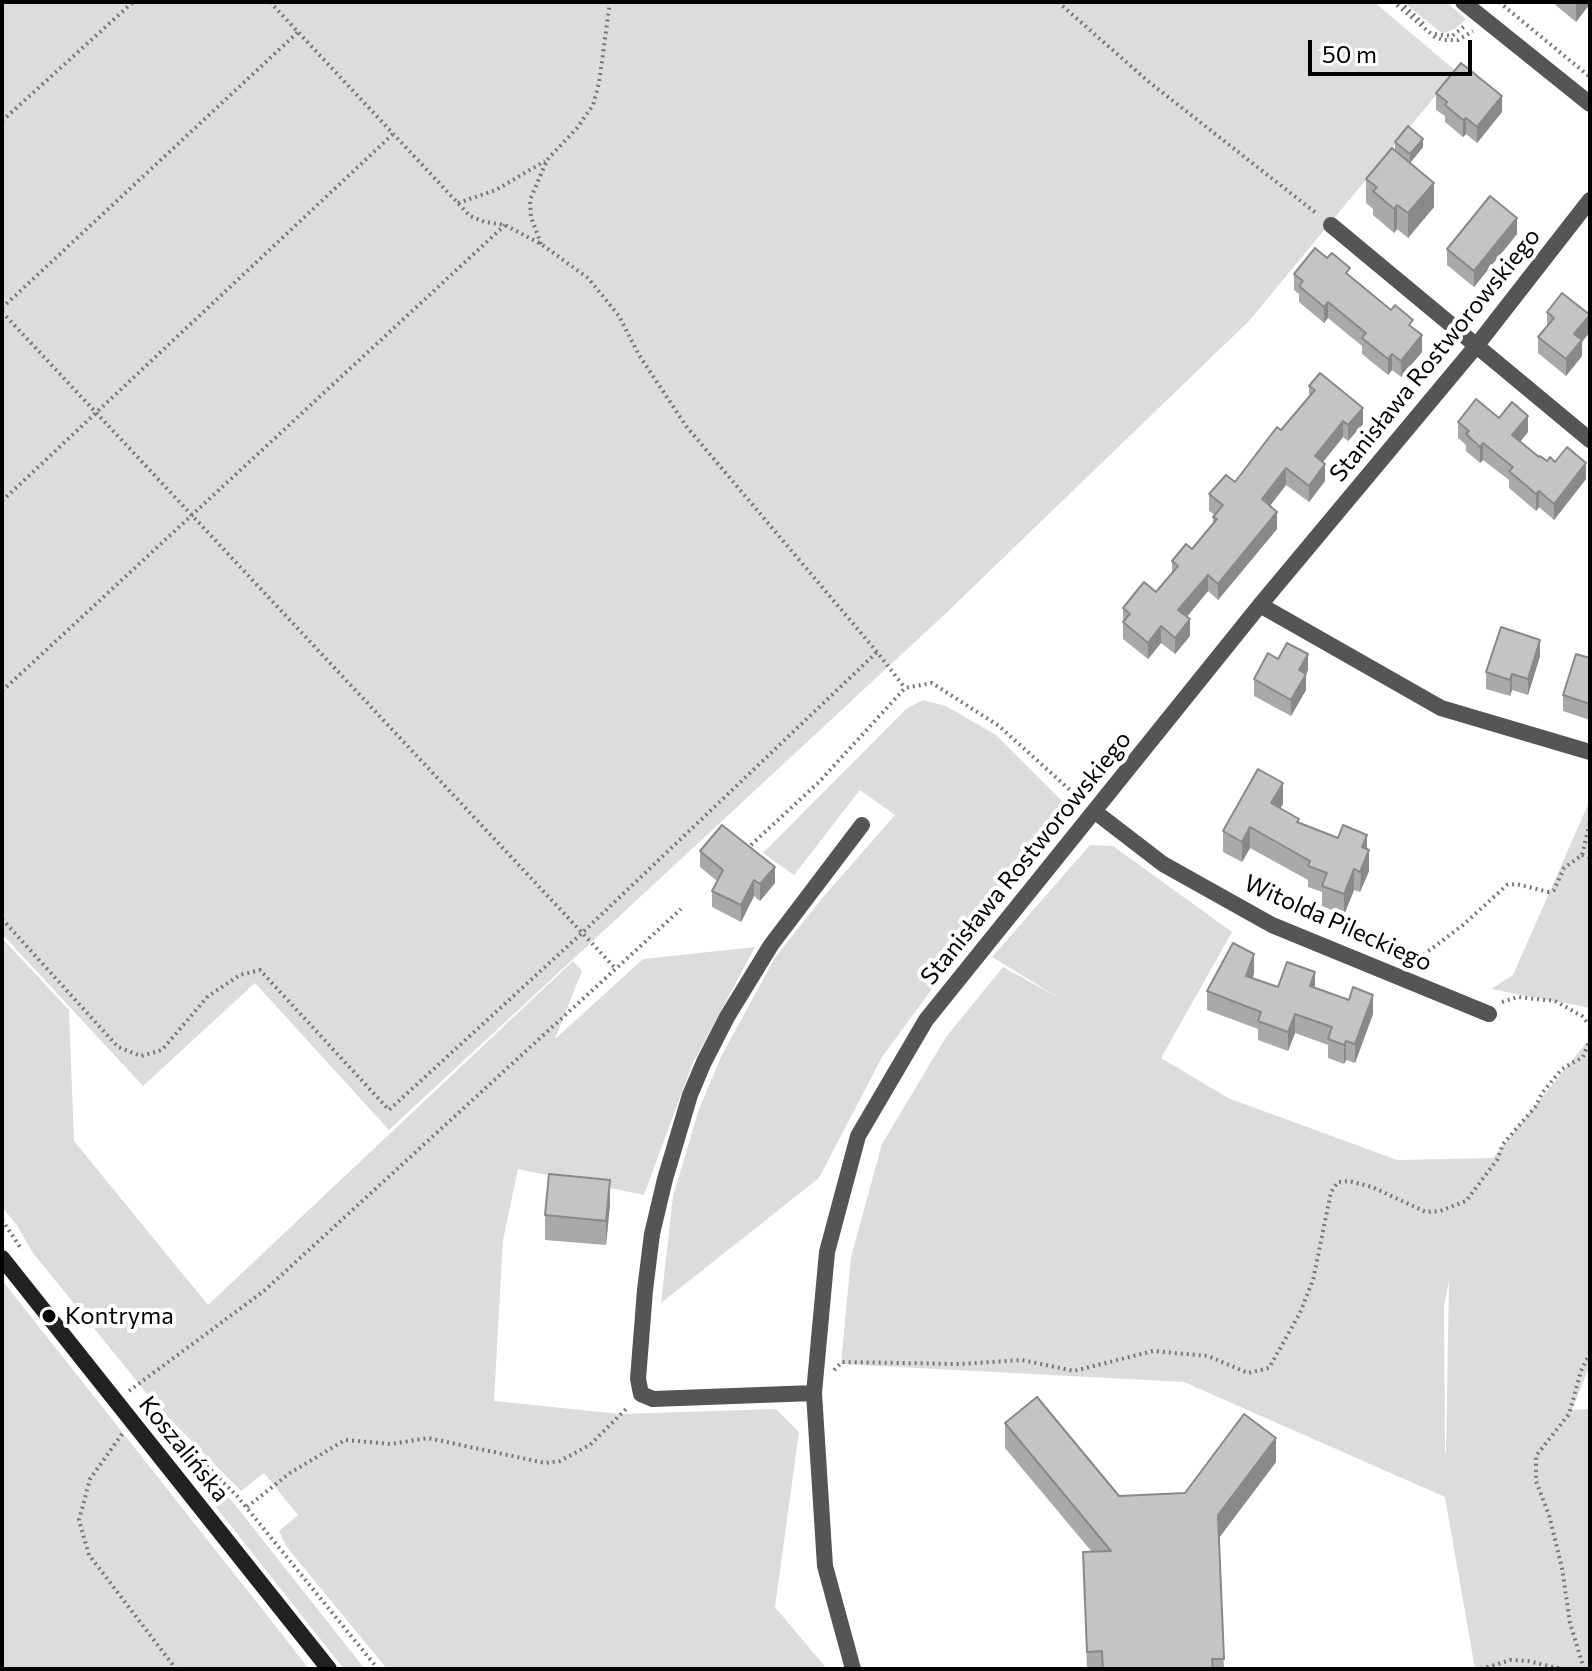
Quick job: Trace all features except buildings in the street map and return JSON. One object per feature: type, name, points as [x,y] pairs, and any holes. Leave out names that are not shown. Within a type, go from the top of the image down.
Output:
[{"type":"street","points":[[1463,2],[1590,104]]},
{"type":"street","name":"Stanisława Rostworowskiego","points":[[853,1669],[825,1566],[814,1393],[827,1252],[858,1136],[926,1020],[1260,605],[1477,345],[1590,200]]},
{"type":"street","points":[[1331,225],[1590,440]]},
{"type":"street","points":[[1260,605],[1441,708],[1590,752]]},
{"type":"street","name":"Witolda Pileckiego","points":[[1094,811],[1163,864],[1272,925],[1489,1014]]},
{"type":"street","points":[[814,1393],[653,1399],[641,1394],[638,1379],[652,1234],[690,1095],[727,1017],[771,945],[862,825]]},
{"type":"street","name":"Koszalińska","points":[[2,1258],[329,1669]]},
{"type":"path","points":[[2,121],[133,2]]},
{"type":"path","points":[[270,2],[470,216],[505,225],[541,244],[588,278],[619,316],[639,355],[686,426],[905,688]]},
{"type":"path","points":[[458,203],[496,190],[547,160],[577,128],[593,105],[599,83],[610,2]]},
{"type":"path","points":[[1058,2],[1149,82],[1331,225]]},
{"type":"path","points":[[1397,3],[1436,35],[1443,37],[1458,33],[1498,2],[1590,77]]},
{"type":"path","points":[[1397,3],[1435,37],[1443,40],[1466,38],[1481,16]]},
{"type":"path","points":[[298,32],[2,310],[615,968]]},
{"type":"path","points":[[2,501],[393,134]]},
{"type":"path","points":[[541,244],[531,217],[530,200],[547,160]]},
{"type":"path","points":[[2,691],[505,225]]},
{"type":"path","points":[[2,919],[118,1047],[141,1056],[162,1050],[208,996],[240,975],[260,970],[389,1110],[581,934],[877,652]]},
{"type":"path","points":[[751,845],[819,782],[905,688],[932,683],[999,726],[1094,811]]},
{"type":"path","points":[[1405,981],[1414,961],[1463,925],[1507,885],[1516,884],[1549,892],[1554,890],[1564,868],[1582,855],[1590,822]]},
{"type":"path","points":[[1582,855],[1590,858]]},
{"type":"path","points":[[116,1402],[264,1291],[681,909]]},
{"type":"path","points":[[1489,1014],[1499,1003],[1518,997],[1555,1001],[1582,1016],[1590,1026]]},
{"type":"path","points":[[830,1361],[829,1376],[842,1362],[960,1364],[1022,1360],[1074,1371],[1153,1351],[1208,1356],[1248,1373],[1269,1368],[1300,1313],[1313,1280],[1331,1192],[1338,1182],[1349,1181],[1372,1187],[1426,1212],[1440,1211],[1466,1201],[1497,1160],[1503,1144],[1536,1106],[1542,1093],[1562,1069],[1583,1057],[1590,1039]]},
{"type":"path","points":[[2,1220],[28,1259]]},
{"type":"path","points":[[1584,1669],[1570,1623],[1562,1568],[1549,1515],[1536,1481],[1536,1456],[1569,1414],[1581,1371],[1590,1353]]},
{"type":"path","points":[[247,1507],[290,1473],[345,1440],[391,1444],[428,1438],[545,1463],[560,1461],[590,1445],[641,1394]]},
{"type":"path","points":[[140,1401],[247,1507],[378,1669]]},
{"type":"path","points":[[131,1421],[90,1479],[79,1520],[89,1555],[176,1669]]},
{"type":"path","points":[[1481,1669],[1511,1660],[1562,1669]]},
{"type":"shaded area","points":[[2,2],[1374,2],[1456,71],[1249,321],[944,615],[389,1130],[255,983],[143,1086],[2,934]]},
{"type":"shaded area","points":[[1403,2],[1446,2],[1466,19],[1455,29],[1444,33]]},
{"type":"shaded area","points":[[923,700],[946,706],[996,735],[1067,806],[882,1057],[819,1178],[661,1303],[673,1196],[699,1109],[721,1057],[774,959],[895,815],[860,790],[794,875],[763,853],[906,709]]},
{"type":"shaded area","points":[[1590,800],[1590,1008],[1491,989],[1513,975]]},
{"type":"shaded area","points":[[1090,845],[1113,846],[1232,932],[1161,1058],[1228,1098],[1397,1160],[1493,1158],[1586,1043],[1590,1045],[1590,1365],[1572,1410],[1590,1409],[1590,1669],[1475,1669],[1445,1497],[1184,1382],[841,1364],[851,1257],[882,1144],[946,1037],[1003,967],[1061,999],[992,957]],"holes":[[[1449,1281],[1446,1452],[1444,1306]]]},
{"type":"shaded area","points":[[2,938],[69,1010],[74,1141],[208,1305],[573,961],[582,971],[555,1039],[643,959],[755,947],[692,1065],[644,1195],[518,1169],[503,1240],[494,1401],[620,1414],[776,1409],[799,1432],[775,1607],[827,1669],[387,1669],[286,1546],[279,1531],[298,1515],[264,1473],[241,1491],[157,1406],[33,1253],[2,1207]]},
{"type":"shaded area","points":[[2,1280],[281,1633],[309,1669],[2,1669]]},
{"type":"shaded area","points":[[167,1438],[232,1501],[365,1669],[344,1669],[163,1440]]},
{"type":"place","name":"Kontryma","points":[[49,1316]]}]
